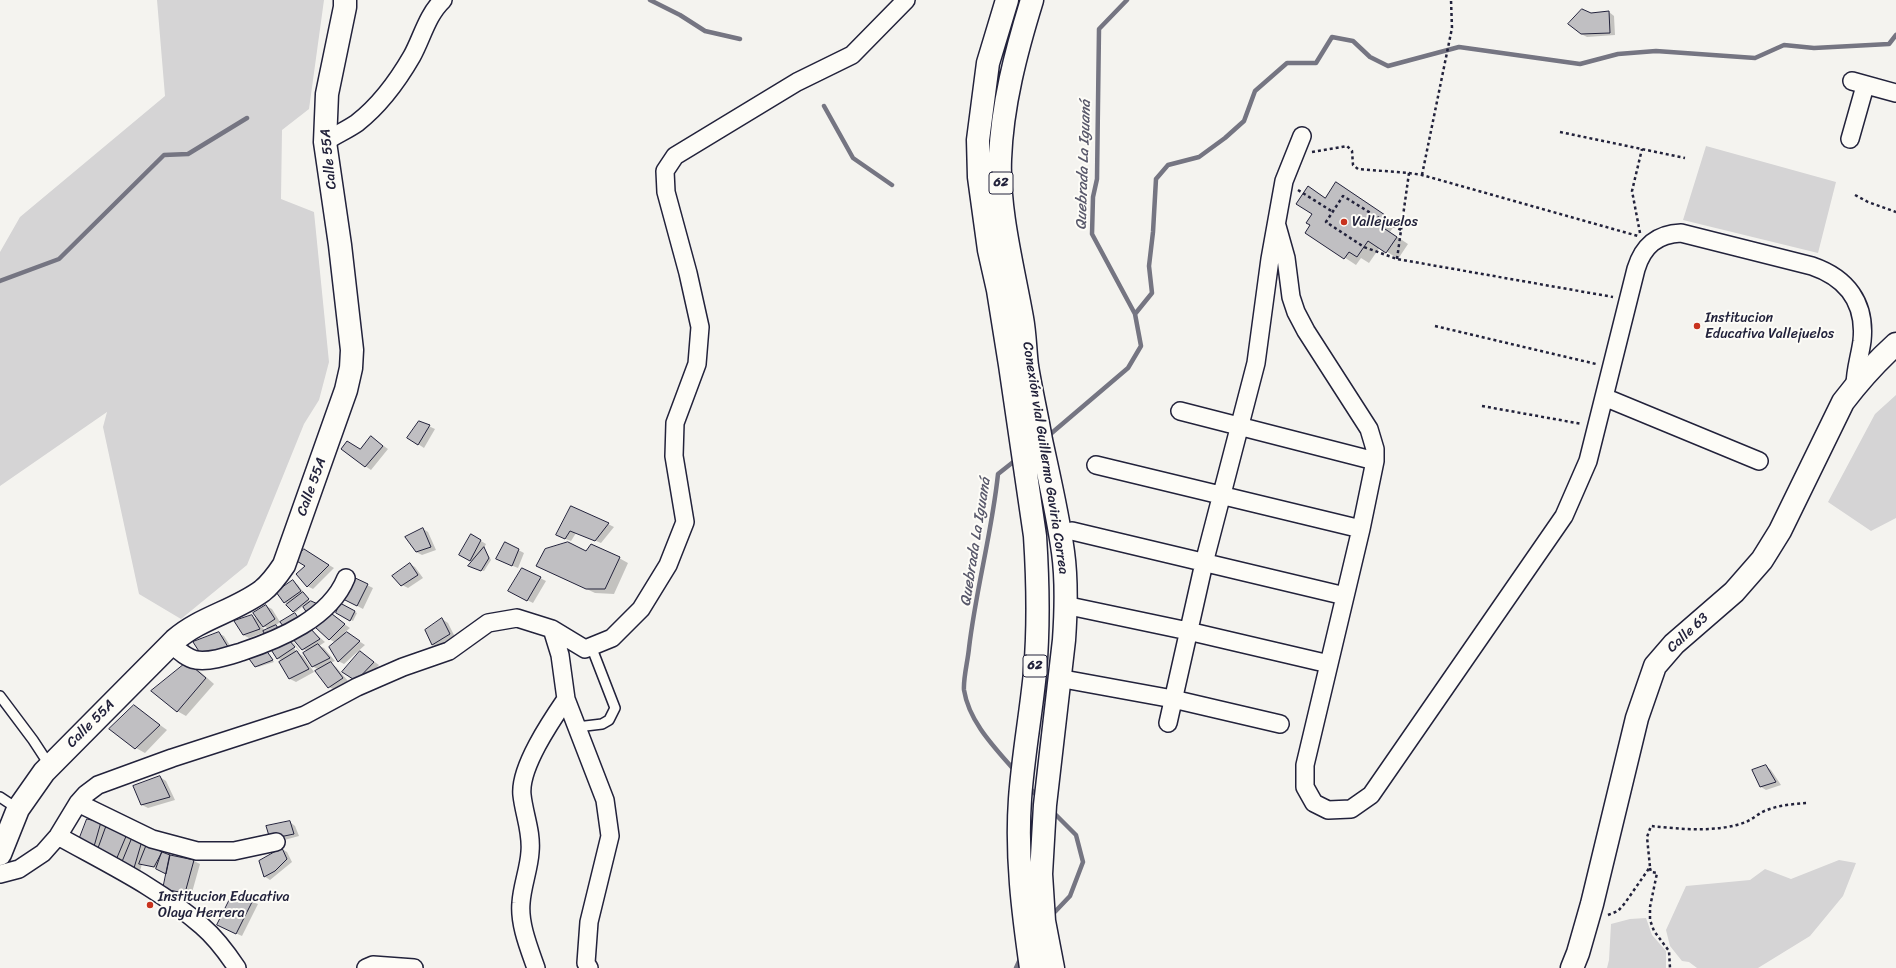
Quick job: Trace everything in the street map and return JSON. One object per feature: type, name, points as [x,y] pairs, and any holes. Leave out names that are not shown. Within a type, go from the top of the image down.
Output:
[{"type":"main road","name":"Calle 55A","points":[[0,854],[7,833],[18,809],[35,784],[50,766],[171,644],[191,628],[262,591],[284,565],[346,390],[352,368],[352,350],[340,246],[325,142],[327,94],[345,0]]},
{"type":"main road","name":"Conexión vial Guillermo Gaviria Correa","points":[[1007,0],[988,63],[978,140],[979,177],[989,250],[998,290],[1019,366],[1060,532],[1066,615],[1045,805],[1041,874],[1044,922],[1053,968]]},
{"type":"main road","name":"Conexión vial Guillermo Gaviria Correa","points":[[1031,968],[1019,873],[1020,799],[1035,673],[1039,606],[1035,536],[1019,366],[1024,329],[1008,242],[1000,161],[1004,119],[1011,78],[1020,37],[1032,0]]},
{"type":"main road","name":"Calle 63","points":[[1572,968],[1578,953],[1592,904],[1637,718],[1655,666],[1674,644],[1734,592],[1762,560],[1780,531],[1843,402],[1876,362],[1896,344]]},
{"type":"street","points":[[325,142],[355,124],[379,103],[412,56],[429,19],[443,0]]},
{"type":"street","points":[[0,874],[19,869],[51,846],[78,803],[92,789],[106,782],[172,758],[305,715],[357,687],[403,667],[449,651],[488,624],[517,618],[552,629],[585,649],[612,638],[641,609],[668,565],[685,522],[674,456],[675,424],[697,364],[700,327],[688,273],[666,192],[665,171],[675,156],[797,82],[852,55],[906,0]]},
{"type":"street","points":[[1850,139],[1859,83],[1896,93]]},
{"type":"street","points":[[1168,723],[1204,563],[1256,363],[1270,259],[1284,181],[1302,136]]},
{"type":"street","points":[[1277,226],[1286,258],[1291,296],[1296,312],[1306,331],[1369,429],[1374,444],[1375,461],[1361,529],[1305,765],[1305,787],[1314,803],[1328,810],[1351,809],[1371,795],[1564,516],[1588,461],[1627,300],[1639,258],[1655,240],[1672,233],[1690,234],[1822,269],[1833,275],[1848,288],[1859,305],[1862,317],[1862,336],[1855,371],[1855,386]]},
{"type":"street","points":[[1604,397],[1759,461]]},
{"type":"street","points":[[1180,411],[1375,461]]},
{"type":"street","points":[[1096,465],[1361,529]]},
{"type":"street","points":[[1072,531],[1345,596]]},
{"type":"street","points":[[171,644],[188,657],[196,660],[206,660],[233,655],[264,644],[287,634],[322,610],[335,598],[342,588],[346,578]]},
{"type":"street","points":[[1074,607],[1188,631],[1329,664]]},
{"type":"street","points":[[552,629],[560,655],[566,699],[605,800],[610,836],[589,922],[586,963],[588,968]]},
{"type":"street","points":[[1069,680],[1173,699],[1280,724]]},
{"type":"street","points":[[536,968],[524,933],[520,904],[531,852],[528,822],[522,794],[527,769],[548,725],[566,699]]},
{"type":"street","points":[[78,803],[152,839],[197,851],[234,851],[276,842]]},
{"type":"street","points":[[58,836],[144,882],[202,926],[222,947],[237,968]]},
{"type":"street","points":[[366,968],[373,965],[414,968]]},
{"type":"lane","points":[[577,727],[602,724],[609,720],[615,708],[591,646]]},
{"type":"lane","points":[[0,696],[33,740],[50,766]]},
{"type":"lane","points":[[0,797],[18,809]]},
{"type":"path","points":[[1422,176],[1452,28],[1451,0]]},
{"type":"path","points":[[1560,132],[1685,158]]},
{"type":"path","points":[[1293,156],[1347,146],[1350,148],[1352,162],[1355,168],[1409,172],[1641,237],[1636,218],[1632,191],[1642,149]]},
{"type":"path","points":[[1397,259],[1409,172]]},
{"type":"path","points":[[1284,181],[1333,212]]},
{"type":"path","points":[[1855,195],[1868,202],[1896,212]]},
{"type":"path","points":[[1401,230],[1343,196],[1326,222],[1364,247],[1397,259],[1627,300]]},
{"type":"path","points":[[1435,326],[1611,368]]},
{"type":"path","points":[[1482,406],[1596,427]]},
{"type":"path","points":[[1670,968],[1669,951],[1654,931],[1650,920],[1650,907],[1657,873],[1651,872],[1650,867],[1647,837],[1651,826],[1692,830],[1726,826],[1746,822],[1766,810],[1791,804],[1807,803]]},
{"type":"path","points":[[1604,915],[1618,911],[1650,867]]},
{"type":"shaded area","points":[[157,0],[324,0],[309,109],[282,130],[281,199],[314,212],[329,362],[319,400],[304,424],[247,565],[181,619],[139,594],[103,427],[107,412],[0,486],[0,252],[20,217],[165,96]]},
{"type":"shaded area","points":[[1706,146],[1836,182],[1818,253],[1683,220]]},
{"type":"shaded area","points":[[1896,395],[1896,518],[1871,531],[1828,502],[1875,414]]},
{"type":"shaded area","points":[[1839,860],[1856,863],[1843,896],[1810,936],[1758,968],[1697,968],[1689,962],[1682,961],[1670,946],[1666,930],[1686,886],[1750,880],[1765,869],[1791,879]]},
{"type":"shaded area","points":[[1646,918],[1652,935],[1666,951],[1666,968],[1607,968],[1609,960],[1611,924],[1630,919]]},
{"type":"building","points":[[1582,9],[1591,13],[1609,11],[1610,33],[1581,34],[1568,24]]},
{"type":"building","name":"Vallejuelos","points":[[1336,182],[1385,215],[1379,225],[1397,237],[1386,253],[1368,241],[1357,257],[1349,252],[1344,259],[1305,233],[1310,225],[1306,223],[1312,214],[1296,204],[1308,186],[1325,198]]},
{"type":"building","points":[[419,421],[430,425],[418,445],[407,438]]},
{"type":"building","points":[[371,436],[383,446],[365,467],[341,449],[347,441],[360,449]]},
{"type":"building","points":[[571,506],[609,523],[595,541],[570,531],[565,539],[556,535]]},
{"type":"building","points":[[423,528],[431,547],[416,552],[405,537]]},
{"type":"building","points":[[471,534],[481,540],[470,561],[459,555]]},
{"type":"building","points":[[505,542],[519,549],[512,566],[496,559]]},
{"type":"building","points":[[568,542],[586,551],[591,544],[620,557],[605,589],[586,589],[536,566],[545,549]]},
{"type":"building","points":[[484,547],[489,558],[481,571],[468,566]]},
{"type":"building","points":[[304,549],[329,565],[307,587],[296,574],[305,566],[295,560]]},
{"type":"building","points":[[410,563],[418,575],[401,586],[392,576]]},
{"type":"building","points":[[522,568],[541,577],[527,601],[508,591]]},
{"type":"building","points":[[351,576],[368,584],[357,606],[341,598]]},
{"type":"building","points":[[293,580],[301,591],[284,603],[276,592]]},
{"type":"building","points":[[303,592],[309,599],[293,612],[286,605]]},
{"type":"building","points":[[311,601],[320,605],[309,616],[303,607]]},
{"type":"building","points":[[340,603],[355,611],[350,621],[336,613]]},
{"type":"building","points":[[266,605],[275,619],[263,627],[253,613]]},
{"type":"building","points":[[295,613],[301,622],[287,631],[280,622]]},
{"type":"building","points":[[332,614],[345,624],[329,640],[315,627]]},
{"type":"building","points":[[252,615],[260,629],[243,635],[234,621]]},
{"type":"building","points":[[442,618],[450,634],[432,645],[425,630]]},
{"type":"building","points":[[276,625],[282,634],[268,641],[263,631]]},
{"type":"building","points":[[310,628],[320,639],[302,650],[292,638]]},
{"type":"building","points":[[219,632],[228,647],[202,656],[193,642]]},
{"type":"building","points":[[347,632],[360,641],[338,662],[329,647]]},
{"type":"building","points":[[288,639],[295,647],[277,659],[270,648]]},
{"type":"building","points":[[318,644],[330,658],[312,667],[303,653]]},
{"type":"building","points":[[266,650],[273,660],[255,667],[247,656]]},
{"type":"building","points":[[297,651],[309,669],[289,679],[279,662]]},
{"type":"building","points":[[360,651],[374,662],[356,681],[342,672]]},
{"type":"building","points":[[187,662],[206,678],[177,712],[151,691]]},
{"type":"building","points":[[331,662],[343,678],[328,688],[315,671]]},
{"type":"building","points":[[134,705],[160,725],[135,749],[109,729]]},
{"type":"building","points":[[1766,765],[1776,782],[1760,787],[1752,770]]},
{"type":"building","points":[[160,776],[170,797],[141,805],[133,786]]},
{"type":"building","points":[[87,819],[101,822],[93,850],[77,845]]},
{"type":"building","points":[[290,821],[294,834],[270,839],[266,826]]},
{"type":"building","points":[[106,827],[127,834],[116,860],[97,852]]},
{"type":"building","points":[[133,836],[142,841],[134,868],[121,865]]},
{"type":"building","points":[[147,844],[162,852],[154,867],[139,864]]},
{"type":"building","points":[[282,848],[287,859],[275,871],[264,877],[259,861]]},
{"type":"building","points":[[162,852],[170,855],[166,874],[156,869]]},
{"type":"building","points":[[170,855],[194,860],[185,893],[163,889]]},
{"type":"building","points":[[233,893],[253,900],[236,934],[217,925]]},
{"type":"waterway","points":[[650,0],[680,15],[705,31],[740,39]]},
{"type":"waterway","name":"Quebrada La Iguaná","points":[[1047,437],[1128,368],[1141,346],[1135,314],[1092,234],[1093,197],[1097,179],[1099,29],[1127,0]]},
{"type":"waterway","points":[[1135,314],[1152,293],[1149,266],[1153,232],[1156,179],[1168,165],[1199,157],[1225,138],[1244,121],[1255,91],[1287,63],[1316,63],[1332,37],[1353,41],[1370,57],[1388,66],[1459,47],[1580,64],[1618,54],[1656,51],[1755,58],[1784,45],[1814,48],[1889,44],[1896,35]]},
{"type":"waterway","points":[[824,106],[853,158],[892,185]]},
{"type":"waterway","points":[[0,281],[59,259],[164,155],[188,154],[247,118]]},
{"type":"waterway","name":"Quebrada La Iguaná","points":[[1015,771],[991,744],[977,724],[967,702],[964,686],[972,626],[992,517],[998,474],[1017,459]]},
{"type":"waterway","name":"Quebrada La Iguaná","points":[[1028,786],[1039,798]]},
{"type":"waterway","name":"Quebrada La Iguaná","points":[[1051,916],[1070,896],[1083,862],[1076,835],[1052,811]]},
{"type":"waterway","name":"Quebrada La Iguaná","points":[[1016,968],[1021,957]]},
{"type":"place","name":"Vallejuelos","points":[[1344,222]]},
{"type":"place","name":"Institucion Educativa Vallejuelos","points":[[1697,326]]},
{"type":"place","name":"Institucion Educativa Olaya Herrera","points":[[150,905]]}]
